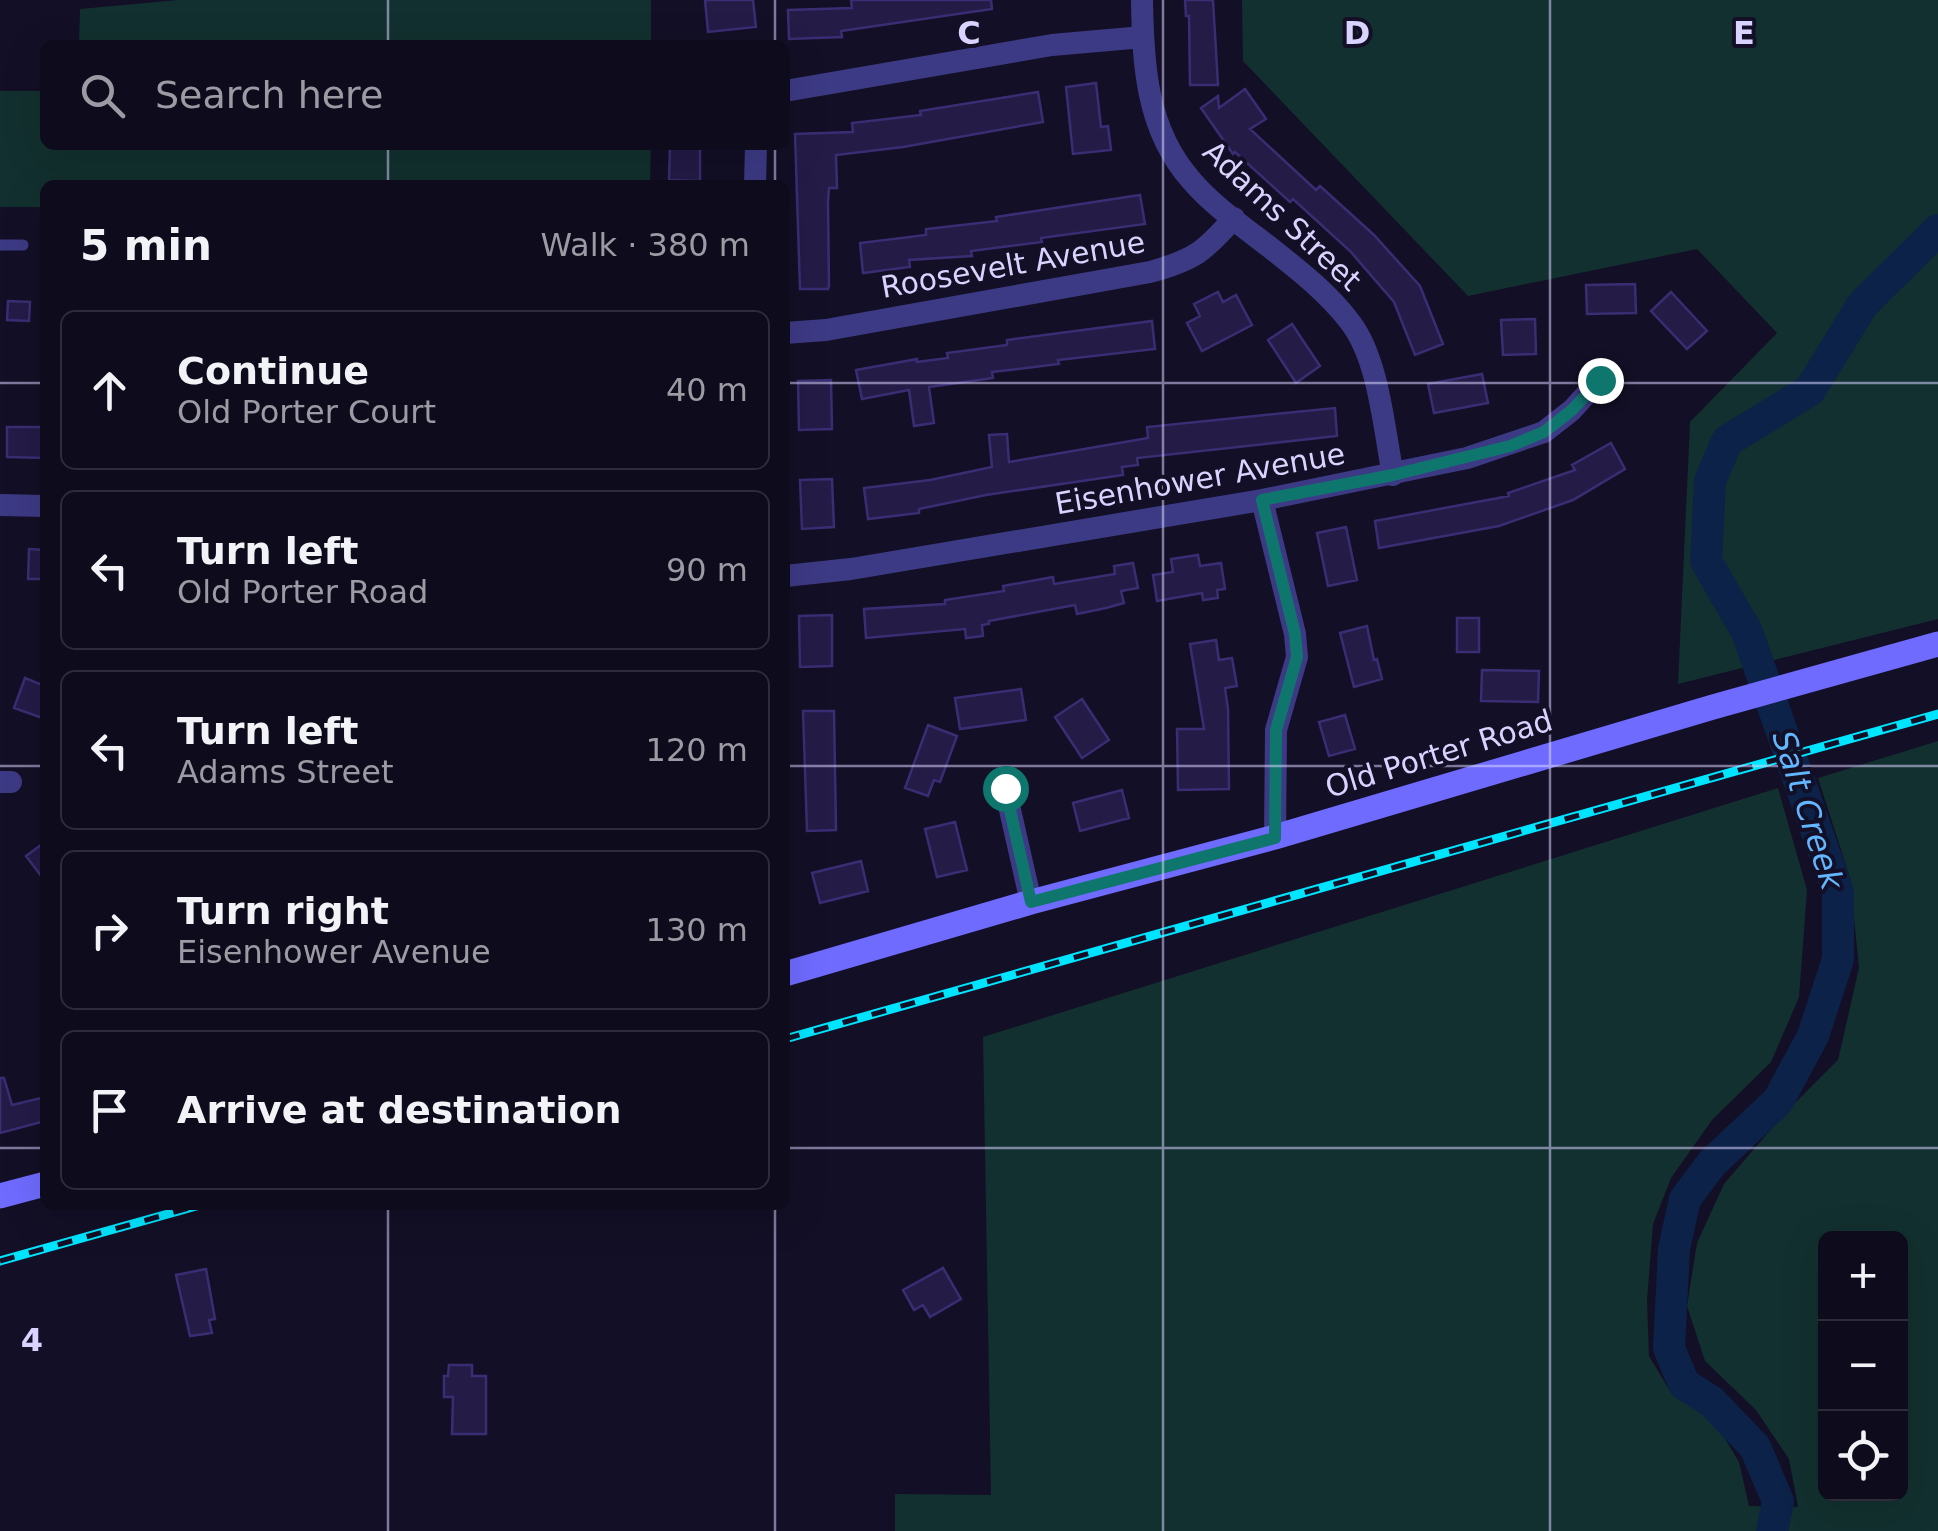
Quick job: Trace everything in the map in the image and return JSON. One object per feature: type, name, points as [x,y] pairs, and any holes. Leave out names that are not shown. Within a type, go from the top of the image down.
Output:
[{"type":"street","name":"Adams Street","points":[[1142,0],[1142,37],[1151,109],[1168,146],[1190,180],[1314,284],[1352,324],[1371,365],[1393,475]]},
{"type":"street","points":[[790,90],[1052,44],[1142,37]]},
{"type":"street","points":[[756,150],[756,180]]},
{"type":"street","name":"Roosevelt Avenue","points":[[790,333],[826,330],[1150,272],[1204,252],[1234,218]]},
{"type":"street","name":"Eisenhower Avenue","points":[[790,575],[851,569],[1262,500],[1481,454],[1544,432],[1600,380]]},
{"type":"street","points":[[1262,500],[1295,634],[1297,657],[1276,730],[1275,838]]},
{"type":"street","points":[[0,505],[40,506]]},
{"type":"street","name":"Old Porter Road","points":[[790,973],[1031,902],[1275,838],[1814,677],[1938,644]]},
{"type":"street","points":[[1005,788],[1031,902]]},
{"type":"street","points":[[0,1196],[40,1185]]},
{"type":"lane","points":[[0,245],[23,245]]},
{"type":"green space","points":[[178,0],[651,0],[651,40],[79,40],[80,9]]},
{"type":"green space","points":[[1242,0],[1938,0],[1938,619],[1678,684],[1690,422],[1777,333],[1697,249],[1468,296],[1243,61]]},
{"type":"green space","points":[[0,91],[40,91],[40,150],[651,150],[650,180],[40,180],[40,207],[0,207]]},
{"type":"green space","points":[[1938,741],[1938,1531],[895,1531],[895,1494],[991,1495],[983,1037],[1778,788],[1807,890],[1799,997],[1771,1062],[1712,1120],[1671,1178],[1653,1224],[1647,1301],[1649,1356],[1670,1391],[1715,1422],[1739,1462],[1749,1506],[1798,1507],[1789,1459],[1756,1410],[1705,1361],[1687,1306],[1697,1243],[1724,1184],[1785,1113],[1838,1060],[1859,968],[1850,878],[1818,778]]},
{"type":"building","points":[[705,0],[753,0],[756,27],[708,32]]},
{"type":"building","points":[[851,0],[991,0],[992,9],[841,31],[842,37],[789,39],[788,10],[852,8]]},
{"type":"building","points":[[1185,0],[1213,0],[1218,85],[1190,85],[1189,16]]},
{"type":"building","points":[[1096,83],[1101,127],[1108,126],[1111,150],[1073,154],[1066,87]]},
{"type":"building","points":[[1245,89],[1266,119],[1250,129],[1316,190],[1320,186],[1374,235],[1420,286],[1443,344],[1415,355],[1394,302],[1350,251],[1293,199],[1290,202],[1233,154],[1201,108],[1218,96],[1219,108]]},
{"type":"building","points":[[1038,92],[1043,122],[836,155],[837,188],[829,188],[828,202],[829,286],[800,289],[795,134],[853,132],[852,123],[921,115],[920,111]]},
{"type":"building","points":[[670,150],[700,150],[700,180],[669,180]]},
{"type":"building","points":[[1140,195],[1145,224],[1041,238],[1042,242],[971,251],[972,256],[909,260],[910,267],[863,273],[860,243],[926,235],[926,229],[997,221],[996,217]]},
{"type":"building","points":[[1635,284],[1636,313],[1587,314],[1586,285]]},
{"type":"building","points":[[1218,292],[1223,302],[1236,295],[1252,325],[1202,351],[1187,323],[1200,316],[1194,304]]},
{"type":"building","points":[[1671,292],[1707,331],[1687,349],[1651,311]]},
{"type":"building","points":[[8,301],[30,302],[29,321],[7,320]]},
{"type":"building","points":[[1535,319],[1536,354],[1503,355],[1501,320]]},
{"type":"building","points":[[1152,321],[1155,349],[1058,360],[1059,364],[992,372],[993,378],[929,387],[934,423],[914,426],[909,390],[862,399],[856,370],[917,359],[948,358],[947,353],[1007,345],[1007,340]]},
{"type":"building","points":[[1292,324],[1320,366],[1296,383],[1268,340]]},
{"type":"building","points":[[1482,374],[1488,403],[1434,413],[1428,384]]},
{"type":"building","points":[[831,380],[832,429],[799,430],[798,381]]},
{"type":"building","points":[[1335,408],[1337,436],[1137,458],[1138,465],[1122,467],[1123,475],[986,495],[919,509],[919,513],[868,519],[864,488],[992,467],[989,435],[1007,434],[1009,462],[1148,438],[1147,427]]},
{"type":"building","points":[[7,427],[40,427],[40,458],[7,457]]},
{"type":"building","points":[[1611,443],[1625,469],[1573,500],[1499,526],[1379,548],[1375,521],[1509,496],[1508,493],[1575,470],[1572,465]]},
{"type":"building","points":[[832,479],[834,527],[802,529],[800,480]]},
{"type":"building","points":[[1346,527],[1357,580],[1328,586],[1317,533]]},
{"type":"building","points":[[29,549],[40,550],[40,579],[28,579]]},
{"type":"building","points":[[1198,555],[1200,566],[1221,563],[1225,589],[1217,590],[1218,598],[1203,600],[1202,593],[1157,601],[1153,575],[1173,572],[1171,559]]},
{"type":"building","points":[[1133,563],[1138,588],[1121,591],[1124,603],[1077,614],[1075,605],[989,621],[982,625],[983,636],[966,638],[965,629],[866,638],[864,609],[945,604],[945,600],[1004,591],[1003,586],[1053,577],[1054,584],[1115,574],[1114,566]]},
{"type":"building","points":[[832,615],[832,666],[800,667],[799,616]]},
{"type":"building","points":[[1457,618],[1479,618],[1479,652],[1457,652]]},
{"type":"building","points":[[1367,626],[1382,679],[1354,687],[1340,633]]},
{"type":"building","points":[[1216,640],[1219,660],[1232,658],[1237,686],[1225,688],[1229,789],[1178,790],[1177,729],[1204,729],[1190,644]]},
{"type":"building","points":[[1482,670],[1539,671],[1538,702],[1481,701]]},
{"type":"building","points":[[25,678],[40,684],[40,717],[14,708]]},
{"type":"building","points":[[1021,689],[1026,720],[960,729],[955,698]]},
{"type":"building","points":[[1082,699],[1109,740],[1082,758],[1055,717]]},
{"type":"building","points":[[803,711],[834,711],[836,830],[807,831]]},
{"type":"building","points":[[1345,715],[1355,749],[1329,756],[1319,722]]},
{"type":"building","points":[[928,725],[957,736],[940,782],[934,780],[928,796],[905,788]]},
{"type":"building","points":[[1122,790],[1129,818],[1080,831],[1073,803]]},
{"type":"building","points":[[955,822],[967,870],[937,877],[925,829]]},
{"type":"building","points":[[40,846],[40,874],[26,856]]},
{"type":"building","points":[[861,861],[868,891],[820,903],[812,873]]},
{"type":"building","points":[[0,1078],[4,1078],[12,1105],[40,1098],[40,1122],[0,1133]]},
{"type":"building","points":[[943,1268],[961,1299],[930,1317],[923,1305],[914,1310],[903,1290]]},
{"type":"building","points":[[206,1269],[215,1319],[209,1320],[212,1333],[190,1336],[176,1275]]},
{"type":"building","points":[[449,1365],[472,1365],[472,1376],[486,1376],[486,1434],[452,1434],[453,1397],[444,1397],[444,1376],[448,1376]]},
{"type":"waterway","name":"Salt Creek","points":[[1772,1531],[1778,1501],[1755,1447],[1712,1402],[1684,1384],[1669,1348],[1674,1249],[1685,1199],[1712,1163],[1778,1101],[1813,1036],[1838,959],[1838,892],[1747,632],[1706,561],[1710,481],[1727,441],[1810,390],[1863,304],[1938,230]]},
{"type":"railway","points":[[790,1038],[1938,714]]},
{"type":"railway","points":[[0,1261],[182,1210]]},
{"type":"route","points":[[1005,788],[1031,902],[1275,838],[1276,730],[1297,657],[1295,634],[1262,500],[1393,475],[1510,446],[1544,432],[1600,380]]}]
